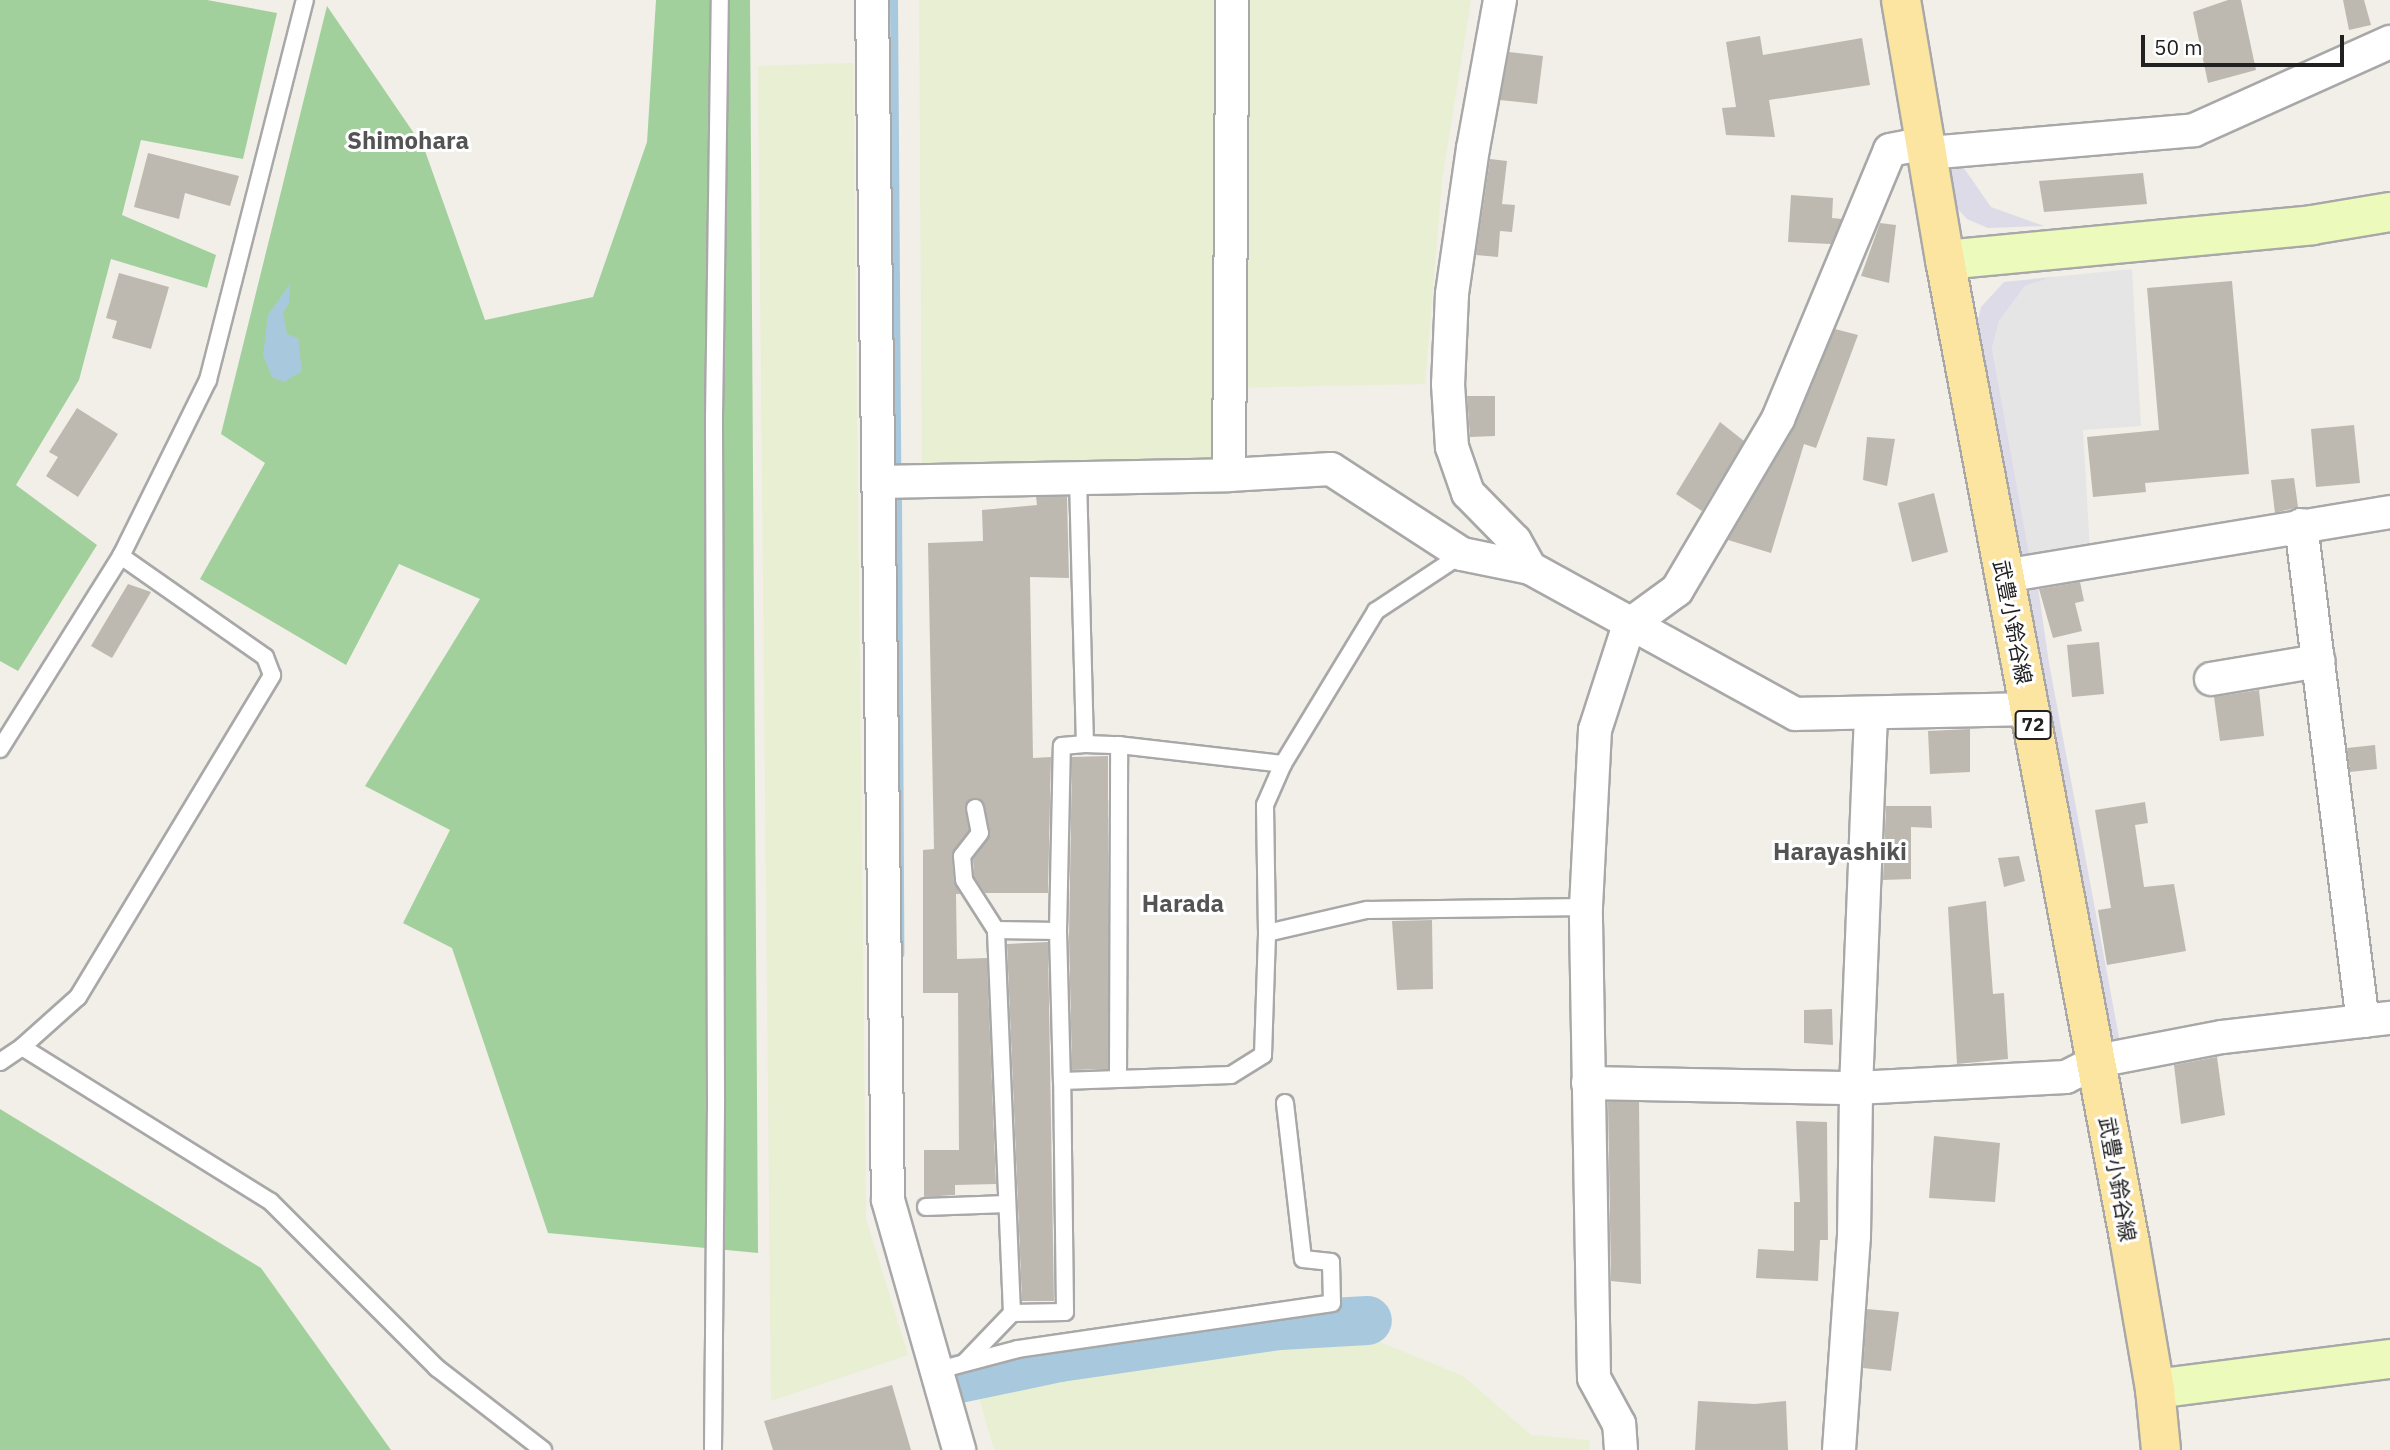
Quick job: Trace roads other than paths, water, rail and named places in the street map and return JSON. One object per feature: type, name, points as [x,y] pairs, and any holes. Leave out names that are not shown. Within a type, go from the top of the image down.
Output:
[{"type":"main road","name":"武豊小鈴谷線","points":[[1901,0],[1945,260],[2097,1061],[2155,1389],[2161,1450]]},
{"type":"street","points":[[872,0],[888,1200],[950,1367],[959,1450]]},
{"type":"street","points":[[1229,475],[1232,0]]},
{"type":"street","points":[[1500,0],[1473,148],[1452,294],[1448,384],[1452,447],[1468,493],[1515,541],[1530,568]]},
{"type":"street","points":[[1621,1450],[1619,1424],[1594,1377],[1586,907],[1595,730],[1629,625],[1677,590],[1778,419],[1890,150],[2194,130],[2390,42]]},
{"type":"street","points":[[1945,260],[2312,225],[2390,212]]},
{"type":"street","points":[[878,482],[1229,475],[1331,469],[1462,554],[1530,568],[1629,625],[1796,714],[2030,709]]},
{"type":"street","points":[[2004,576],[2390,512]]},
{"type":"street","points":[[1588,1083],[1856,1088],[2066,1077],[2097,1061],[2222,1037],[2376,1019],[2318,661],[2301,525]]},
{"type":"street","points":[[2211,679],[2318,661]]},
{"type":"street","points":[[1839,1450],[1854,1237],[1856,1088],[1871,714]]},
{"type":"street","points":[[2155,1389],[2390,1359]]},
{"type":"lane","points":[[0,749],[121,556],[208,380],[304,0]]},
{"type":"lane","points":[[713,1450],[716,1112],[714,417],[720,0]]},
{"type":"lane","points":[[1078,478],[1085,744]]},
{"type":"lane","points":[[1062,1081],[1231,1075],[1263,1055],[1268,933],[1265,805],[1283,764],[1376,611],[1462,554]]},
{"type":"lane","points":[[0,1062],[22,1047],[78,997],[272,675],[265,657],[121,556]]},
{"type":"lane","points":[[950,1367],[1012,1312],[1065,1312],[1058,931],[1062,746],[1119,745],[1283,764]]},
{"type":"lane","points":[[1118,1079],[1119,745]]},
{"type":"lane","points":[[975,808],[980,833],[962,856],[964,880],[996,930],[1012,1312]]},
{"type":"lane","points":[[1268,933],[1367,910],[1586,907]]},
{"type":"lane","points":[[996,930],[1058,931]]},
{"type":"lane","points":[[22,1047],[271,1202],[437,1368],[543,1450]]},
{"type":"lane","points":[[950,1367],[1018,1349],[1332,1303],[1331,1262],[1303,1259],[1285,1103]]},
{"type":"lane","points":[[926,1207],[1006,1204]]},
{"type":"water","points":[[290,284],[289,303],[283,313],[287,334],[298,338],[302,371],[284,382],[272,377],[263,355],[268,315]]},
{"type":"waterway","points":[[894,0],[897,466]]},
{"type":"waterway","points":[[898,499],[900,954]]},
{"type":"waterway","points":[[949,1380],[1059,1357],[1279,1325],[1367,1320]]},
{"type":"district","name":"Shimohara","points":[[408,141]]},
{"type":"district","name":"Harayashiki","points":[[1840,852]]},
{"type":"district","name":"Harada","points":[[1183,904]]}]
